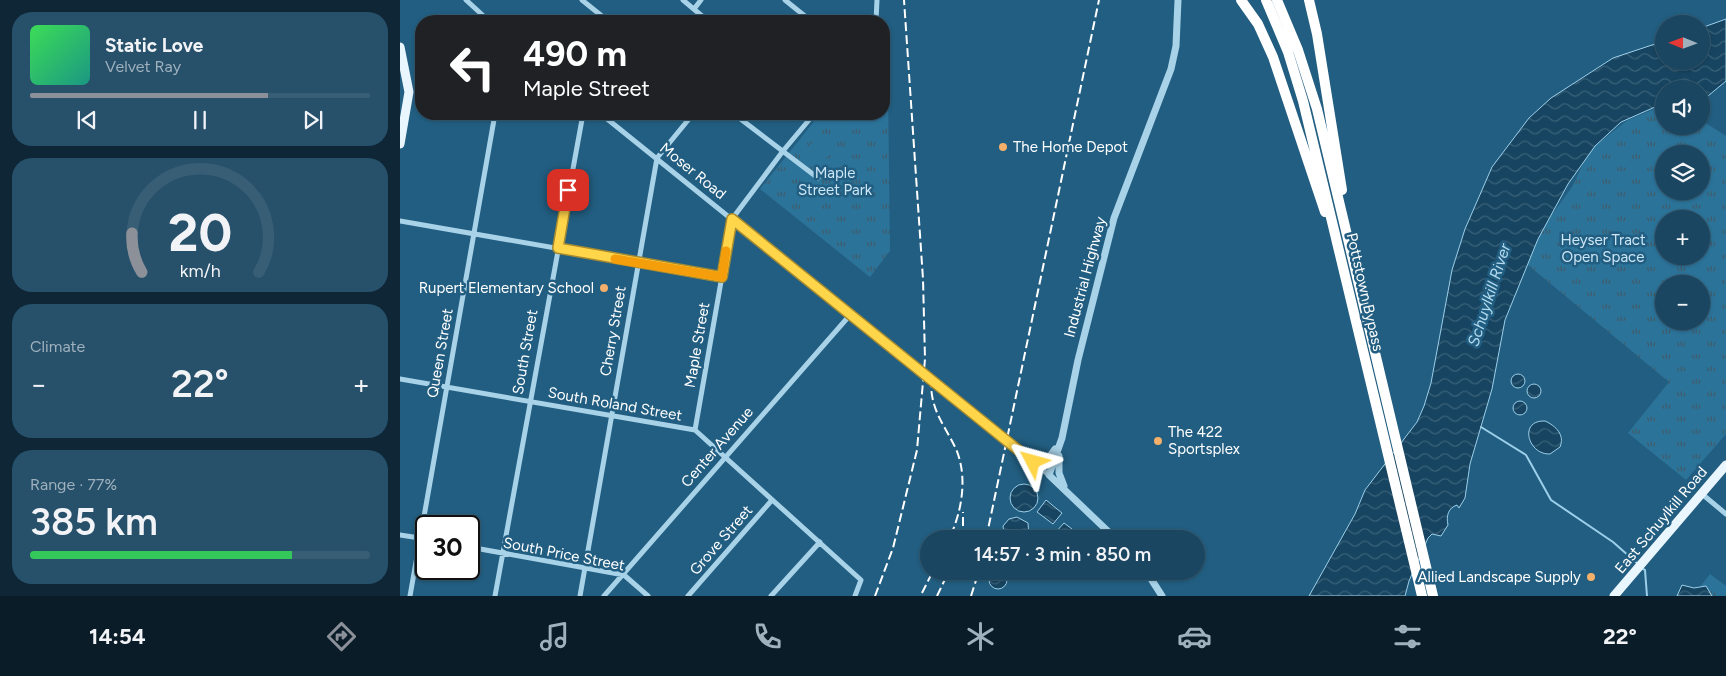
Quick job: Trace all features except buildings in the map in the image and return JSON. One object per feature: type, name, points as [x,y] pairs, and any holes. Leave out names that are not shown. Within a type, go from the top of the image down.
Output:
[{"type":"highway","points":[[1242,0],[1258,24],[1273,58],[1352,300]]},
{"type":"highway","name":"Pottstown Bypass","points":[[1266,0],[1288,52],[1301,92],[1422,596]]},
{"type":"highway","name":"Pottstown Bypass","points":[[1277,0],[1307,76],[1422,547],[1435,592]]},
{"type":"highway","points":[[1309,0],[1318,34],[1349,243]]},
{"type":"main road","points":[[400,47],[404,92],[400,144]]},
{"type":"main road","name":"East Schuylkill Road","points":[[1616,595],[1726,465]]},
{"type":"street","points":[[466,0],[482,15]]},
{"type":"street","points":[[582,0],[601,15]]},
{"type":"street","points":[[683,0],[701,15]]},
{"type":"street","points":[[694,9],[701,0]]},
{"type":"street","points":[[785,0],[804,15]]},
{"type":"street","points":[[876,15],[877,0]]},
{"type":"street","name":"Industrial Highway","points":[[1049,475],[1062,438],[1078,360],[1109,236],[1171,69],[1176,46],[1178,0]]},
{"type":"street","name":"Queen Street","points":[[427,515],[446,387],[494,120]]},
{"type":"street","name":"South Street","points":[[495,596],[582,120]]},
{"type":"street","name":"Moser Road","points":[[608,120],[1049,475]]},
{"type":"street","points":[[657,158],[688,120]]},
{"type":"street","points":[[742,120],[818,178]]},
{"type":"street","name":"Maple Street","points":[[695,430],[732,219],[809,120]]},
{"type":"street","name":"Cherry Street","points":[[580,596],[637,263],[657,158]]},
{"type":"street","points":[[400,221],[722,277]]},
{"type":"street","name":"Center Avenue","points":[[604,596],[725,456],[850,316]]},
{"type":"street","name":"South Roland Street","points":[[400,379],[695,430],[862,580],[855,596]]},
{"type":"street","points":[[1033,462],[1047,460],[1062,438]]},
{"type":"street","points":[[1062,438],[1059,473],[1065,489]]},
{"type":"street","points":[[1049,475],[1107,530]]},
{"type":"street","points":[[1702,494],[1726,514]]},
{"type":"street","name":"Grove Street","points":[[688,596],[772,500]]},
{"type":"street","points":[[400,535],[415,537]]},
{"type":"street","points":[[771,596],[820,542]]},
{"type":"street","name":"South Price Street","points":[[480,549],[624,575],[648,596]]},
{"type":"street","name":"Queen Street","points":[[410,596],[415,575]]},
{"type":"street","points":[[1152,580],[1162,596]]},
{"type":"green space","name":"Heyser Tract Open Space","points":[[1655,109],[1655,135],[1710,135],[1710,126],[1726,136],[1726,434],[1686,480],[1628,433],[1669,382],[1523,261],[1572,187],[1586,158],[1596,145],[1628,120]]},
{"type":"green space","name":"Maple Street Park","points":[[815,120],[888,120],[890,251],[870,277],[760,189]]},
{"type":"green space","points":[[816,138],[822,144],[811,158],[804,152]]},
{"type":"green space","points":[[825,145],[831,151],[820,165],[813,160]]},
{"type":"green space","points":[[834,153],[840,158],[829,172],[822,167]]},
{"type":"green space","points":[[1710,574],[1726,586],[1726,596],[1693,596]]},
{"type":"water","name":"Schuylkill River","points":[[1726,19],[1726,81],[1710,94],[1710,80],[1655,80],[1655,107],[1621,122],[1595,146],[1568,184],[1538,239],[1505,320],[1492,389],[1470,464],[1465,498],[1459,508],[1457,505],[1450,510],[1447,518],[1448,525],[1441,536],[1432,534],[1428,538],[1409,581],[1405,596],[1309,596],[1355,514],[1365,490],[1417,422],[1424,406],[1431,383],[1452,270],[1465,229],[1492,167],[1529,118],[1551,98],[1613,58],[1655,44],[1655,70],[1710,70],[1710,25]]},
{"type":"water","points":[[1515,374],[1521,374],[1525,381],[1521,388],[1515,388],[1511,384],[1511,378]]},
{"type":"water","points":[[1531,384],[1537,384],[1541,391],[1537,398],[1531,398],[1527,394],[1527,388]]},
{"type":"water","points":[[1517,401],[1523,401],[1527,408],[1523,415],[1517,415],[1513,411],[1513,405]]},
{"type":"water","points":[[1545,421],[1556,428],[1561,439],[1560,447],[1550,454],[1542,453],[1536,449],[1529,438],[1531,426],[1537,422]]},
{"type":"water","points":[[1024,484],[1034,488],[1038,498],[1034,508],[1024,512],[1014,508],[1010,498],[1014,488]]},
{"type":"water","points":[[1046,500],[1062,513],[1053,524],[1037,512]]},
{"type":"water","points":[[1017,517],[1028,523],[1028,530],[1004,530],[1003,526],[1009,519]]},
{"type":"water","points":[[1064,523],[1072,529],[1071,530],[1058,530]]},
{"type":"water","points":[[989,580],[1007,580],[1007,584],[1002,589],[994,589],[989,584]]},
{"type":"water","points":[[1682,585],[1694,588],[1706,586],[1712,596],[1677,596]]},
{"type":"waterway","points":[[1481,427],[1526,455],[1551,500],[1613,542],[1638,564]]},
{"type":"waterway","points":[[1641,568],[1645,570],[1647,596]]},
{"type":"railway","points":[[875,596],[893,548],[917,450],[925,359],[923,279],[904,0]]},
{"type":"railway","points":[[988,530],[1099,0]]},
{"type":"railway","points":[[931,378],[931,389],[935,407],[956,449],[962,471],[962,494],[954,530]]},
{"type":"railway","points":[[963,512],[963,530]]},
{"type":"railway","points":[[922,593],[928,580]]},
{"type":"railway","points":[[937,596],[945,580]]},
{"type":"railway","points":[[971,596],[976,580]]},
{"type":"slow traffic","points":[[615,259],[722,277],[726,251]]},
{"type":"place","name":"The Home Depot","points":[[1003,147]]},
{"type":"place","name":"Rupert Elementary School","points":[[604,288]]},
{"type":"place","name":"The 422 Sportsplex","points":[[1158,441]]},
{"type":"place","name":"Allied Landscape Supply","points":[[1591,577]]},
{"type":"route","points":[[568,190],[558,248],[637,263],[722,277],[732,219],[1033,462]]}]
